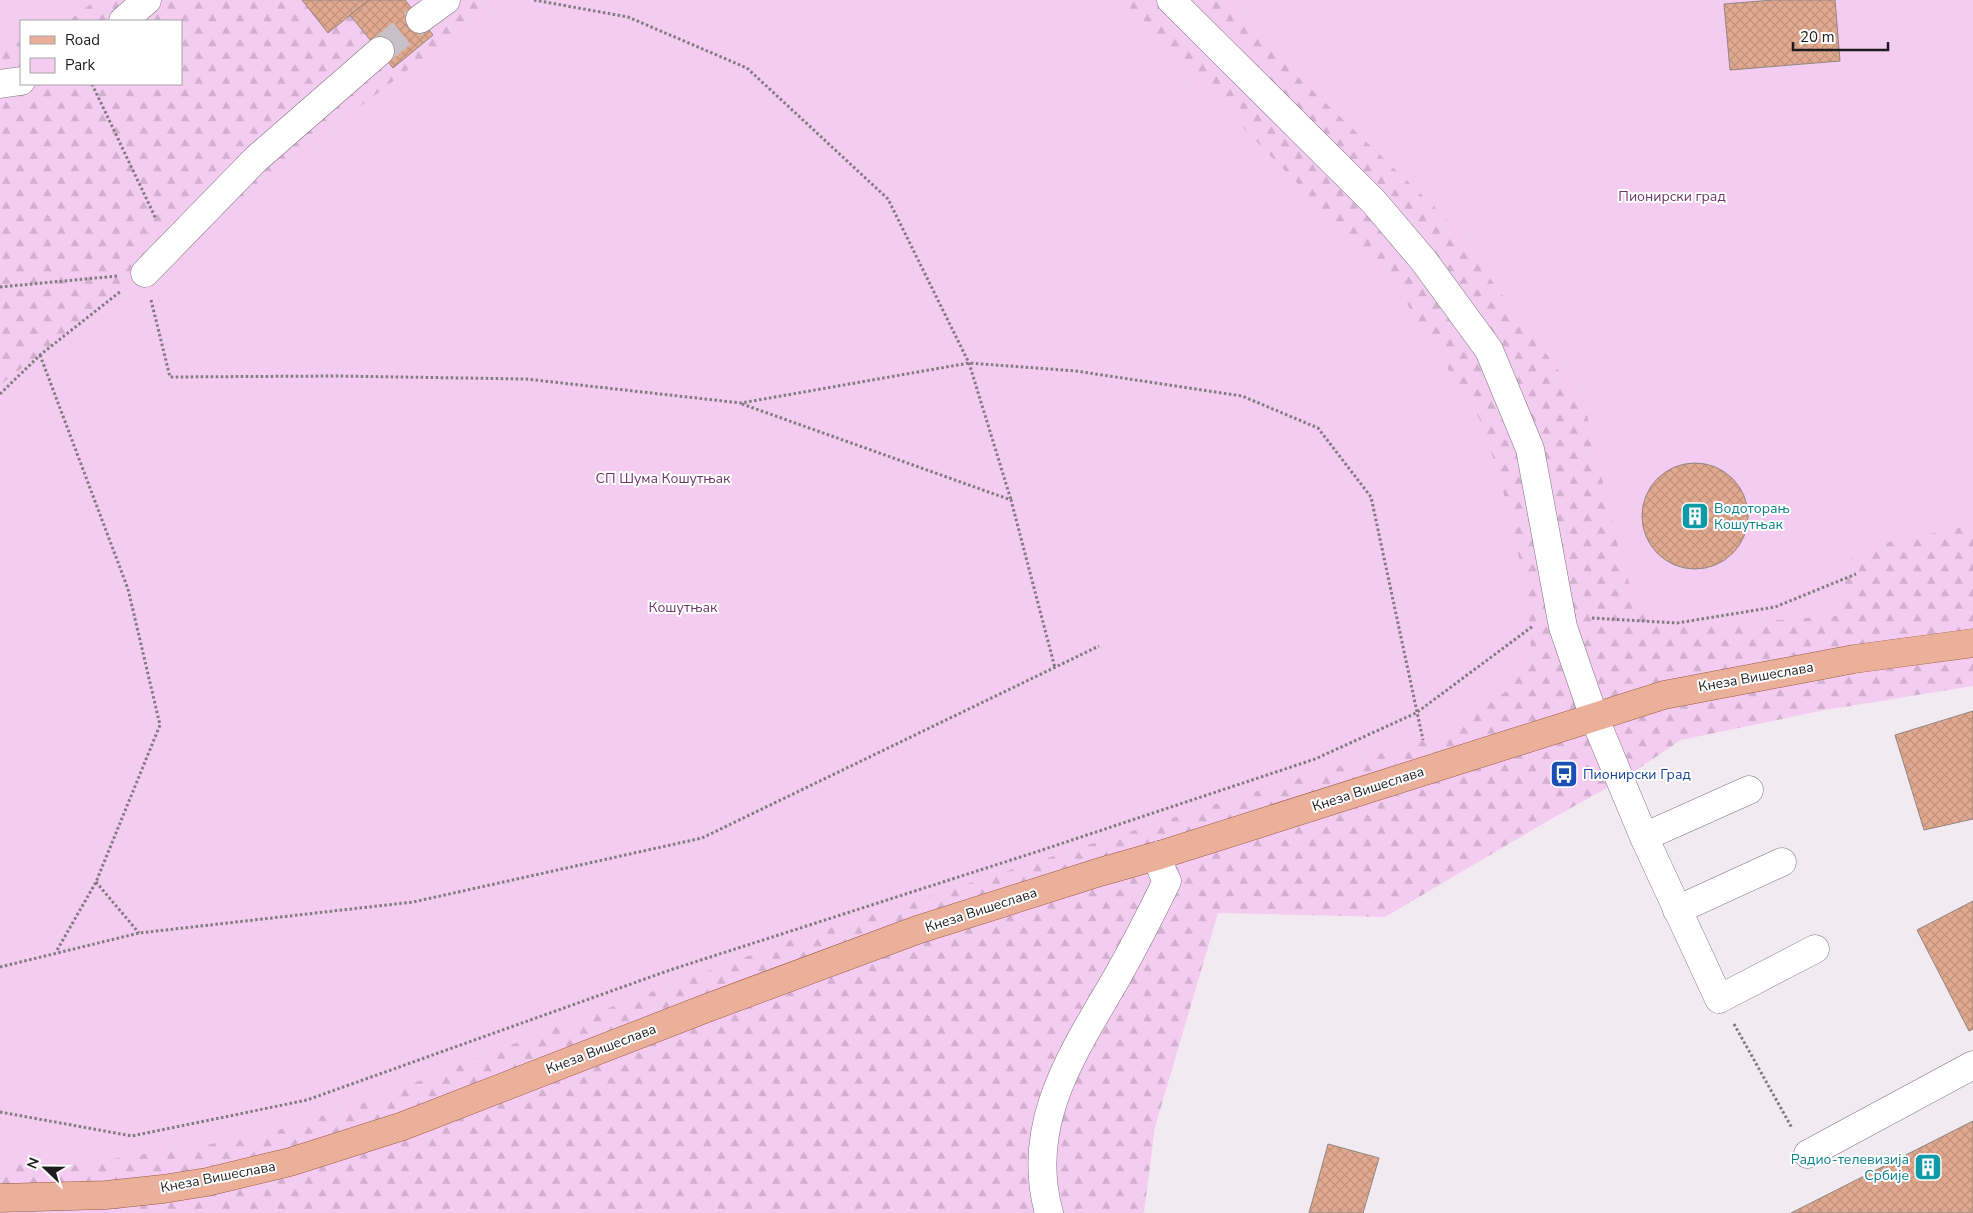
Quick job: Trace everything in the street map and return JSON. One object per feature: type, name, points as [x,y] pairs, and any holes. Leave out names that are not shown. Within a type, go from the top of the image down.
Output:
[{"type":"main road","name":"Кнеза Вишеслава","points":[[0,1198],[106,1195],[163,1189],[208,1182],[290,1162],[403,1126],[707,1008],[917,930],[1100,872],[1160,856],[1664,695],[1854,659],[1973,644]]},
{"type":"street","points":[[124,20],[147,0]]},
{"type":"street","points":[[420,19],[446,0]]},
{"type":"street","points":[[1180,3],[1374,202],[1424,261],[1489,350],[1530,449],[1563,627],[1594,717],[1644,837],[1719,999],[1815,949]]},
{"type":"street","points":[[145,273],[256,159],[380,50]]},
{"type":"street","points":[[0,84],[20,81]]},
{"type":"street","points":[[1644,837],[1749,790]]},
{"type":"street","points":[[1049,1213],[1042,1179],[1042,1143],[1050,1112],[1062,1076],[1148,920],[1167,881],[1162,871],[1160,856]]},
{"type":"street","points":[[1678,910],[1782,862]]},
{"type":"street","points":[[1808,1154],[1973,1065]]},
{"type":"path","points":[[534,0],[628,17],[747,68],[888,199],[969,363],[1011,500],[1055,668]]},
{"type":"path","points":[[92,85],[170,246]]},
{"type":"path","points":[[145,273],[170,377],[337,376],[526,379],[741,403],[1011,500]]},
{"type":"path","points":[[0,288],[145,273]]},
{"type":"path","points":[[0,394],[40,355],[145,273]]},
{"type":"path","points":[[40,355],[128,589],[160,725],[96,882],[55,953]]},
{"type":"path","points":[[741,403],[969,363],[1076,370],[1242,396],[1318,428],[1371,497],[1423,740]]},
{"type":"path","points":[[1591,618],[1677,623],[1775,607],[1856,574]]},
{"type":"path","points":[[0,1112],[132,1136],[307,1100],[670,970],[1039,851],[1315,759],[1416,713],[1537,623]]},
{"type":"path","points":[[0,967],[139,933],[413,902],[702,838],[1099,646]]},
{"type":"path","points":[[96,882],[139,933]]},
{"type":"path","points":[[1719,999],[1808,1154]]},
{"type":"green space","name":"СП Шума Кошутњак","points":[[0,0],[1973,0],[1973,686],[1825,710],[1681,740],[1620,781],[1558,815],[1385,917],[1218,913],[1155,1127],[1144,1213],[0,1213]]},
{"type":"green space","points":[[0,0],[96,0],[69,20],[20,20],[20,42],[0,44]]},
{"type":"green space","name":"СП Шума Кошутњак","points":[[498,0],[1122,0],[1142,28],[1212,96],[1392,280],[1480,420],[1499,475],[1527,590],[1531,651],[1511,688],[1451,730],[791,940],[560,1026],[370,1100],[256,1137],[72,1165],[0,1161],[0,385]]},
{"type":"green space","name":"Пионирски град","points":[[1222,0],[1973,0],[1973,525],[1854,549],[1836,616],[1674,627],[1649,616],[1633,595],[1620,555],[1585,406],[1443,215],[1249,30]]},
{"type":"building","points":[[302,0],[369,0],[328,33]]},
{"type":"building","points":[[369,0],[405,0],[433,35],[393,68],[350,15]]},
{"type":"building","points":[[1773,0],[1835,0],[1840,61],[1730,70],[1724,4]]},
{"type":"building","name":"Водоторањ Кошутњак","points":[[1695,463],[1715,467],[1732,479],[1744,496],[1748,516],[1744,536],[1732,553],[1715,565],[1695,569],[1675,565],[1658,553],[1646,536],[1642,516],[1646,496],[1658,479],[1675,467]]},
{"type":"building","points":[[1973,711],[1973,819],[1924,830],[1895,735]]},
{"type":"building","points":[[1973,901],[1973,1029],[1969,1031],[1917,930]]},
{"type":"building","name":"Радио-телевизија Србије","points":[[1973,1121],[1973,1213],[1791,1213]]},
{"type":"building","points":[[1328,1144],[1379,1158],[1363,1213],[1309,1213]]},
{"type":"tunnel","points":[[380,51],[420,19]]},
{"type":"place","name":"Водоторањ Кошутњак","points":[[1695,516]]},
{"type":"place","name":"Пионирски Град","points":[[1564,774]]},
{"type":"place","name":"Радио-телевизија Србије","points":[[1928,1167]]},
{"type":"park label","name":"Кошутњак","points":[[683,607]]}]
